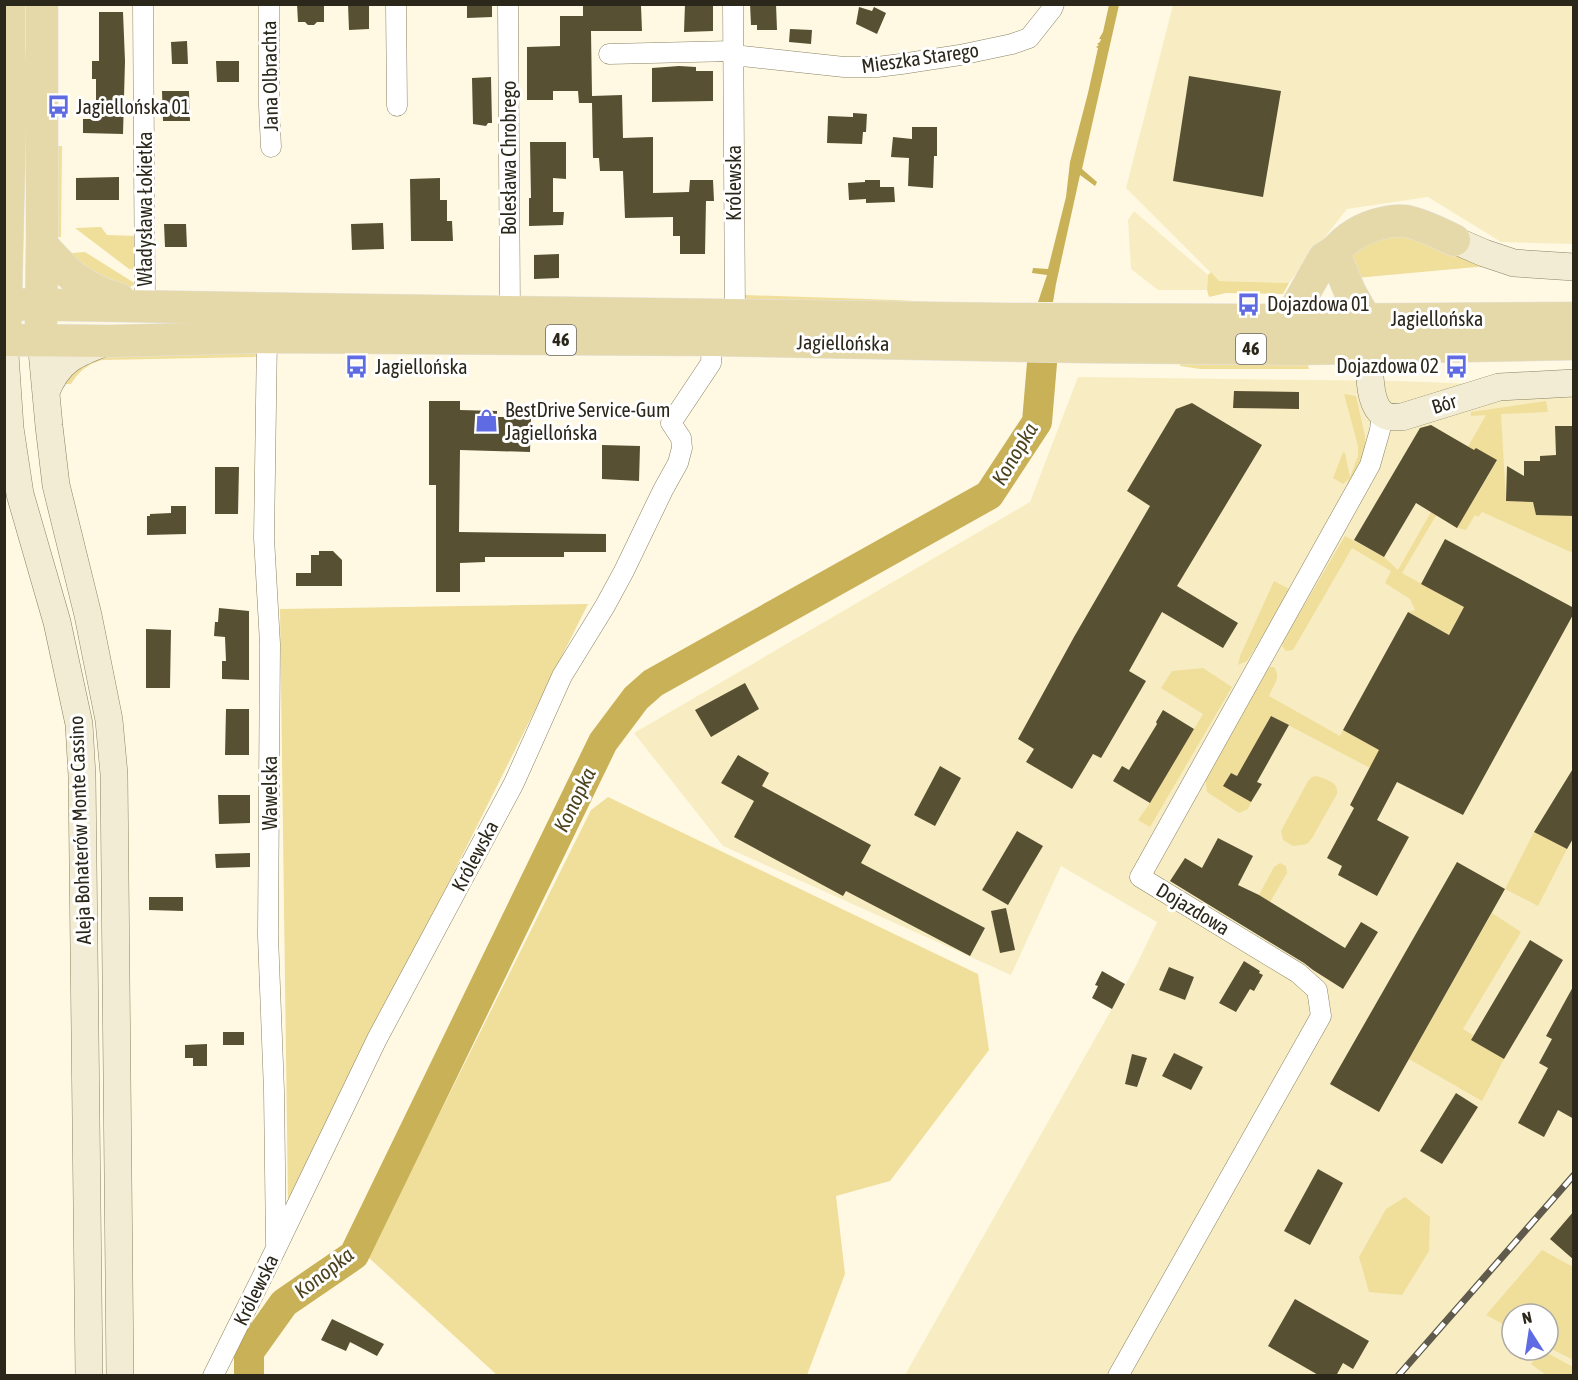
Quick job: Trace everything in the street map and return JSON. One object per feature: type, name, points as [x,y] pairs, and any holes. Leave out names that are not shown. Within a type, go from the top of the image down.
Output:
[{"type":"main road","name":"Aleja Bohaterów Monte Cassino","points":[[9,4],[11,82],[5,340],[10,428],[20,494],[57,622],[79,724],[83,834],[89,1376]]},
{"type":"main road","name":"Aleja Bohaterów Monte Cassino","points":[[42,4],[40,340],[57,485],[105,697],[114,774],[120,1376]]},
{"type":"main road","points":[[1289,320],[1324,258],[1334,253],[1346,239],[1363,228],[1386,222],[1405,221],[1416,224],[1484,253],[1514,263],[1574,267]]},
{"type":"main road","points":[[42,245],[62,267],[85,286],[105,295],[145,306]]},
{"type":"main road","points":[[1334,253],[1368,334],[1370,382],[1373,399],[1382,414]]},
{"type":"main road","name":"Jagiellońska","points":[[5,304],[735,315],[1010,332]]},
{"type":"main road","name":"Jagiellońska","points":[[5,340],[267,337],[712,340],[1010,332],[1083,333],[1299,349],[1368,334],[1574,318]]},
{"type":"main road","name":"Jagiellońska","points":[[1083,333],[1289,320],[1368,334],[1574,344]]},
{"type":"main road","points":[[46,392],[52,379],[67,360],[82,351],[112,340]]},
{"type":"main road","name":"Bór","points":[[1382,414],[1402,417],[1499,387],[1574,383]]},
{"type":"street","name":"Władysława Łokietka","points":[[144,4],[145,306]]},
{"type":"street","name":"Jana Olbrachta","points":[[269,4],[268,106],[271,147]]},
{"type":"street","points":[[396,4],[397,106]]},
{"type":"street","name":"Bolesława Chrobrego","points":[[508,4],[510,311]]},
{"type":"street","name":"Królewska","points":[[733,4],[735,315]]},
{"type":"street","name":"Mieszka Starego","points":[[733,53],[854,67],[877,67],[960,55],[1029,38],[1054,4]]},
{"type":"street","points":[[609,54],[733,53]]},
{"type":"street","name":"Wawelska","points":[[267,337],[264,538],[270,644],[268,936],[274,1091],[276,1249]]},
{"type":"street","name":"Królewska","points":[[213,1376],[377,1039],[514,783],[562,676],[624,571],[678,463],[682,448],[681,438],[671,423],[711,363],[712,340]]},
{"type":"street","name":"Dojazdowa","points":[[1118,1376],[1321,1016],[1317,990],[1298,973],[1140,877],[1370,465],[1382,414]]},
{"type":"shaded area","points":[[1109,5],[1119,5],[1082,169],[1097,182],[1095,186],[1080,175],[1053,302],[1038,302],[1047,275],[1032,273],[1033,268],[1048,269],[1066,197],[1070,162],[1088,93],[1098,48],[1096,47],[1101,39],[1099,39],[1103,32]]},
{"type":"shaded area","points":[[1173,5],[1573,5],[1573,244],[1501,242],[1428,197],[1347,209],[1289,283],[1219,281],[1126,188]]},
{"type":"shaded area","points":[[57,146],[62,146],[61,237],[53,237]]},
{"type":"shaded area","points":[[1134,211],[1208,275],[1207,290],[1158,290],[1131,269],[1128,220]]},
{"type":"shaded area","points":[[101,227],[107,235],[139,236],[138,270],[129,269],[75,228]]},
{"type":"shaded area","points":[[1397,232],[1487,266],[1356,278],[1349,260],[1357,248]]},
{"type":"shaded area","points":[[85,252],[136,284],[126,289],[60,254]]},
{"type":"shaded area","points":[[1211,272],[1219,281],[1289,283],[1283,294],[1226,293],[1209,297],[1208,275]]},
{"type":"shaded area","points":[[744,295],[895,300],[986,305],[749,305]]},
{"type":"shaded area","points":[[256,349],[257,356],[254,357],[102,360],[84,369],[71,384],[63,384],[87,355]]},
{"type":"shaded area","points":[[1180,364],[1308,365],[1309,369],[1200,369],[1180,366]]},
{"type":"shaded area","points":[[1078,377],[1400,381],[1573,388],[1573,1375],[905,1375],[1136,966],[1157,922],[1061,866],[1011,975],[723,846],[634,733],[1030,502]]},
{"type":"shaded area","points":[[1344,394],[1356,396],[1365,436],[1365,453],[1350,487],[1347,484],[1349,479],[1343,484],[1333,478],[1343,452],[1350,477],[1358,456],[1358,446]]},
{"type":"shaded area","points":[[1546,401],[1548,412],[1501,414],[1506,501],[1533,502],[1536,515],[1573,516],[1573,553],[1482,512],[1478,517],[1475,515],[1466,530],[1457,528],[1497,461],[1476,448],[1402,573],[1464,607],[1449,635],[1408,612],[1415,610],[1410,599],[1385,583],[1391,571],[1352,548],[1293,650],[1286,651],[1282,646],[1283,641],[1345,536],[1384,557],[1398,570],[1486,415],[1471,416],[1471,412]]},
{"type":"shaded area","points":[[1274,581],[1291,590],[1247,661],[1238,665],[1240,656]]},
{"type":"shaded area","points":[[588,604],[288,1204],[280,609]]},
{"type":"shaded area","points":[[1274,667],[1277,675],[1269,696],[1340,736],[1343,730],[1380,750],[1370,768],[1271,716],[1237,776],[1231,773],[1224,786],[1251,802],[1248,809],[1239,813],[1207,792],[1205,775],[1264,670]]},
{"type":"shaded area","points":[[1203,668],[1232,687],[1150,827],[1138,820],[1203,714],[1161,688],[1172,671]]},
{"type":"shaded area","points":[[1317,776],[1334,784],[1337,794],[1307,844],[1293,846],[1283,840],[1281,831],[1308,781]]},
{"type":"shaded area","points":[[608,797],[978,974],[989,1050],[890,1181],[836,1196],[845,1274],[807,1375],[497,1375],[368,1257],[591,810]]},
{"type":"shaded area","points":[[1534,832],[1567,849],[1538,906],[1505,889]]},
{"type":"shaded area","points":[[1280,863],[1286,866],[1287,873],[1270,902],[1259,895],[1274,867]]},
{"type":"shaded area","points":[[1492,913],[1521,932],[1463,1029],[1473,1035],[1471,1040],[1504,1059],[1482,1101],[1409,1059]]},
{"type":"shaded area","points":[[1405,1197],[1430,1217],[1429,1251],[1402,1295],[1369,1292],[1359,1257],[1386,1209]]},
{"type":"shaded area","points":[[1542,1250],[1573,1267],[1573,1360],[1560,1353],[1560,1302],[1500,1302],[1500,1323],[1486,1315]]},
{"type":"shaded area","points":[[1560,1360],[1573,1367],[1573,1375],[1546,1375],[1531,1364],[1533,1362],[1560,1362]]},
{"type":"building","points":[[297,4],[324,4],[324,22],[308,25],[305,22],[298,22]]},
{"type":"building","points":[[348,4],[369,4],[369,29],[349,30]]},
{"type":"building","points":[[467,4],[492,4],[492,17],[467,18]]},
{"type":"building","points":[[685,4],[713,4],[713,31],[684,32]]},
{"type":"building","points":[[750,4],[776,4],[777,30],[757,30],[757,25],[751,25]]},
{"type":"building","points":[[583,6],[641,6],[642,31],[591,31],[592,96],[622,95],[623,138],[653,137],[653,193],[689,192],[690,180],[713,180],[714,201],[706,201],[705,254],[680,254],[680,236],[673,236],[673,217],[625,218],[623,171],[600,171],[599,158],[593,158],[592,103],[579,103],[578,91],[553,91],[553,100],[527,100],[527,47],[560,46],[560,16],[583,16]]},
{"type":"building","points":[[859,7],[872,11],[874,7],[886,13],[877,34],[856,24]]},
{"type":"building","points":[[99,12],[123,12],[125,61],[123,134],[83,133],[83,119],[96,119],[96,79],[92,79],[92,61],[99,61]]},
{"type":"building","points":[[790,29],[812,30],[811,44],[789,42]]},
{"type":"building","points":[[187,41],[188,64],[172,64],[171,42]]},
{"type":"building","points":[[216,61],[239,61],[239,82],[217,82]]},
{"type":"building","points":[[696,67],[696,71],[713,71],[713,101],[652,102],[652,68]]},
{"type":"building","points":[[1189,76],[1281,91],[1263,197],[1173,181]]},
{"type":"building","points":[[491,77],[492,123],[486,126],[473,124],[472,78]]},
{"type":"building","points":[[162,91],[189,91],[190,121],[163,121]]},
{"type":"building","points":[[853,113],[867,114],[866,132],[863,132],[862,144],[827,143],[828,116],[853,117]]},
{"type":"building","points":[[912,127],[937,127],[937,156],[934,156],[933,188],[908,186],[909,158],[891,157],[893,137],[912,139]]},
{"type":"building","points":[[530,142],[566,142],[566,179],[553,178],[553,212],[564,212],[563,225],[529,226]]},
{"type":"building","points":[[119,177],[119,200],[76,200],[76,178]]},
{"type":"building","points":[[440,178],[440,200],[447,200],[447,221],[452,221],[453,241],[411,241],[410,179]]},
{"type":"building","points":[[865,180],[880,180],[880,187],[894,187],[895,202],[866,203],[866,199],[849,200],[848,183],[865,182]]},
{"type":"building","points":[[383,223],[384,249],[352,250],[351,224]]},
{"type":"building","points":[[164,224],[186,224],[187,247],[165,247]]},
{"type":"building","points":[[559,254],[559,278],[534,279],[534,255]]},
{"type":"building","points":[[1234,391],[1299,392],[1299,409],[1233,408]]},
{"type":"building","points":[[429,401],[460,401],[460,410],[497,411],[497,417],[531,417],[530,452],[460,450],[459,532],[606,534],[606,552],[564,552],[564,557],[485,557],[485,562],[460,563],[460,592],[436,592],[436,485],[429,485]]},
{"type":"building","points":[[1192,403],[1262,445],[1177,586],[1238,623],[1223,648],[1162,612],[1129,671],[1146,681],[1101,758],[1093,754],[1072,789],[1026,762],[1034,749],[1018,739],[1150,506],[1127,491],[1176,409]]},
{"type":"building","points":[[1431,425],[1474,450],[1476,448],[1497,460],[1457,528],[1416,503],[1384,557],[1354,540],[1420,428]]},
{"type":"building","points":[[1555,426],[1574,426],[1574,516],[1536,515],[1533,502],[1506,501],[1507,466],[1524,476],[1524,461],[1540,461],[1540,456],[1556,455]]},
{"type":"building","points":[[602,445],[640,446],[639,481],[602,479]]},
{"type":"building","points":[[215,467],[239,467],[238,514],[215,514]]},
{"type":"building","points":[[171,506],[186,506],[186,534],[147,535],[147,516],[171,513]]},
{"type":"building","points":[[1445,539],[1574,608],[1574,613],[1463,815],[1397,782],[1377,820],[1409,837],[1377,896],[1338,875],[1342,866],[1327,858],[1354,808],[1350,805],[1379,750],[1343,730],[1408,612],[1449,635],[1464,607],[1421,584]]},
{"type":"building","points":[[319,551],[333,551],[342,560],[342,586],[296,586],[296,573],[311,573],[311,555],[319,555]]},
{"type":"building","points":[[219,608],[249,611],[249,680],[222,679],[222,661],[226,661],[225,637],[214,636]]},
{"type":"building","points":[[146,629],[171,630],[170,688],[146,688]]},
{"type":"building","points":[[745,683],[759,709],[711,737],[695,710]]},
{"type":"building","points":[[226,709],[249,709],[249,755],[225,755]]},
{"type":"building","points":[[1163,710],[1194,729],[1150,803],[1113,781],[1122,766],[1129,770]]},
{"type":"building","points":[[1271,716],[1289,725],[1257,782],[1262,784],[1251,802],[1223,786],[1231,773],[1237,776]]},
{"type":"building","points":[[738,755],[769,773],[762,786],[871,845],[861,863],[985,928],[970,956],[846,891],[843,896],[734,837],[754,801],[721,783]]},
{"type":"building","points":[[940,766],[961,778],[935,826],[914,815]]},
{"type":"building","points":[[1574,767],[1574,837],[1567,849],[1534,832]]},
{"type":"building","points":[[218,795],[250,795],[250,823],[219,824]]},
{"type":"building","points":[[1017,831],[1043,846],[1008,905],[982,890]]},
{"type":"building","points":[[1218,838],[1253,856],[1238,885],[1259,895],[1345,948],[1361,922],[1378,932],[1343,989],[1170,881],[1185,858],[1202,868]]},
{"type":"building","points":[[250,853],[250,867],[216,868],[215,854]]},
{"type":"building","points":[[1457,862],[1505,889],[1379,1112],[1330,1084]]},
{"type":"building","points":[[149,897],[183,897],[183,911],[149,910]]},
{"type":"building","points":[[1006,908],[1015,950],[1000,953],[991,911]]},
{"type":"building","points":[[1530,940],[1563,960],[1504,1059],[1471,1040]]},
{"type":"building","points":[[1244,961],[1263,975],[1254,991],[1250,989],[1236,1012],[1219,1003]]},
{"type":"building","points":[[1169,967],[1194,977],[1185,1000],[1159,990]]},
{"type":"building","points":[[1102,971],[1125,984],[1112,1009],[1092,998]]},
{"type":"building","points":[[1574,985],[1574,1119],[1558,1110],[1544,1137],[1518,1123],[1548,1068],[1539,1063],[1552,1039],[1546,1036]]},
{"type":"building","points":[[223,1032],[244,1032],[244,1045],[223,1045]]},
{"type":"building","points":[[207,1044],[207,1066],[193,1066],[193,1058],[185,1058],[185,1045]]},
{"type":"building","points":[[1174,1053],[1203,1067],[1191,1090],[1162,1076]]},
{"type":"building","points":[[1132,1054],[1147,1058],[1137,1087],[1125,1084]]},
{"type":"building","points":[[1456,1093],[1478,1107],[1442,1164],[1420,1151]]},
{"type":"building","points":[[1318,1169],[1343,1183],[1310,1245],[1284,1231]]},
{"type":"building","points":[[1574,1211],[1574,1260],[1550,1239]]},
{"type":"building","points":[[1295,1299],[1369,1341],[1353,1369],[1343,1363],[1336,1376],[1320,1376],[1268,1346]]},
{"type":"building","points":[[332,1319],[384,1344],[377,1356],[350,1342],[346,1351],[321,1340]]},
{"type":"waterway","name":"Konopka","points":[[249,1376],[249,1352],[284,1303],[354,1255],[603,742],[636,698],[653,683],[989,495],[1037,422],[1042,363]]},
{"type":"railway","points":[[1398,1376],[1574,1175]]},
{"type":"place","name":"Jagiellońska 01","points":[[58,107]]},
{"type":"place","name":"Dojazdowa 01","points":[[1249,304]]},
{"type":"place","name":"Dojazdowa 02","points":[[1457,366]]},
{"type":"place","name":"Jagiellońska","points":[[357,367]]},
{"type":"place","name":"BestDrive Service-Gum Jagiellońska","points":[[487,421]]}]
